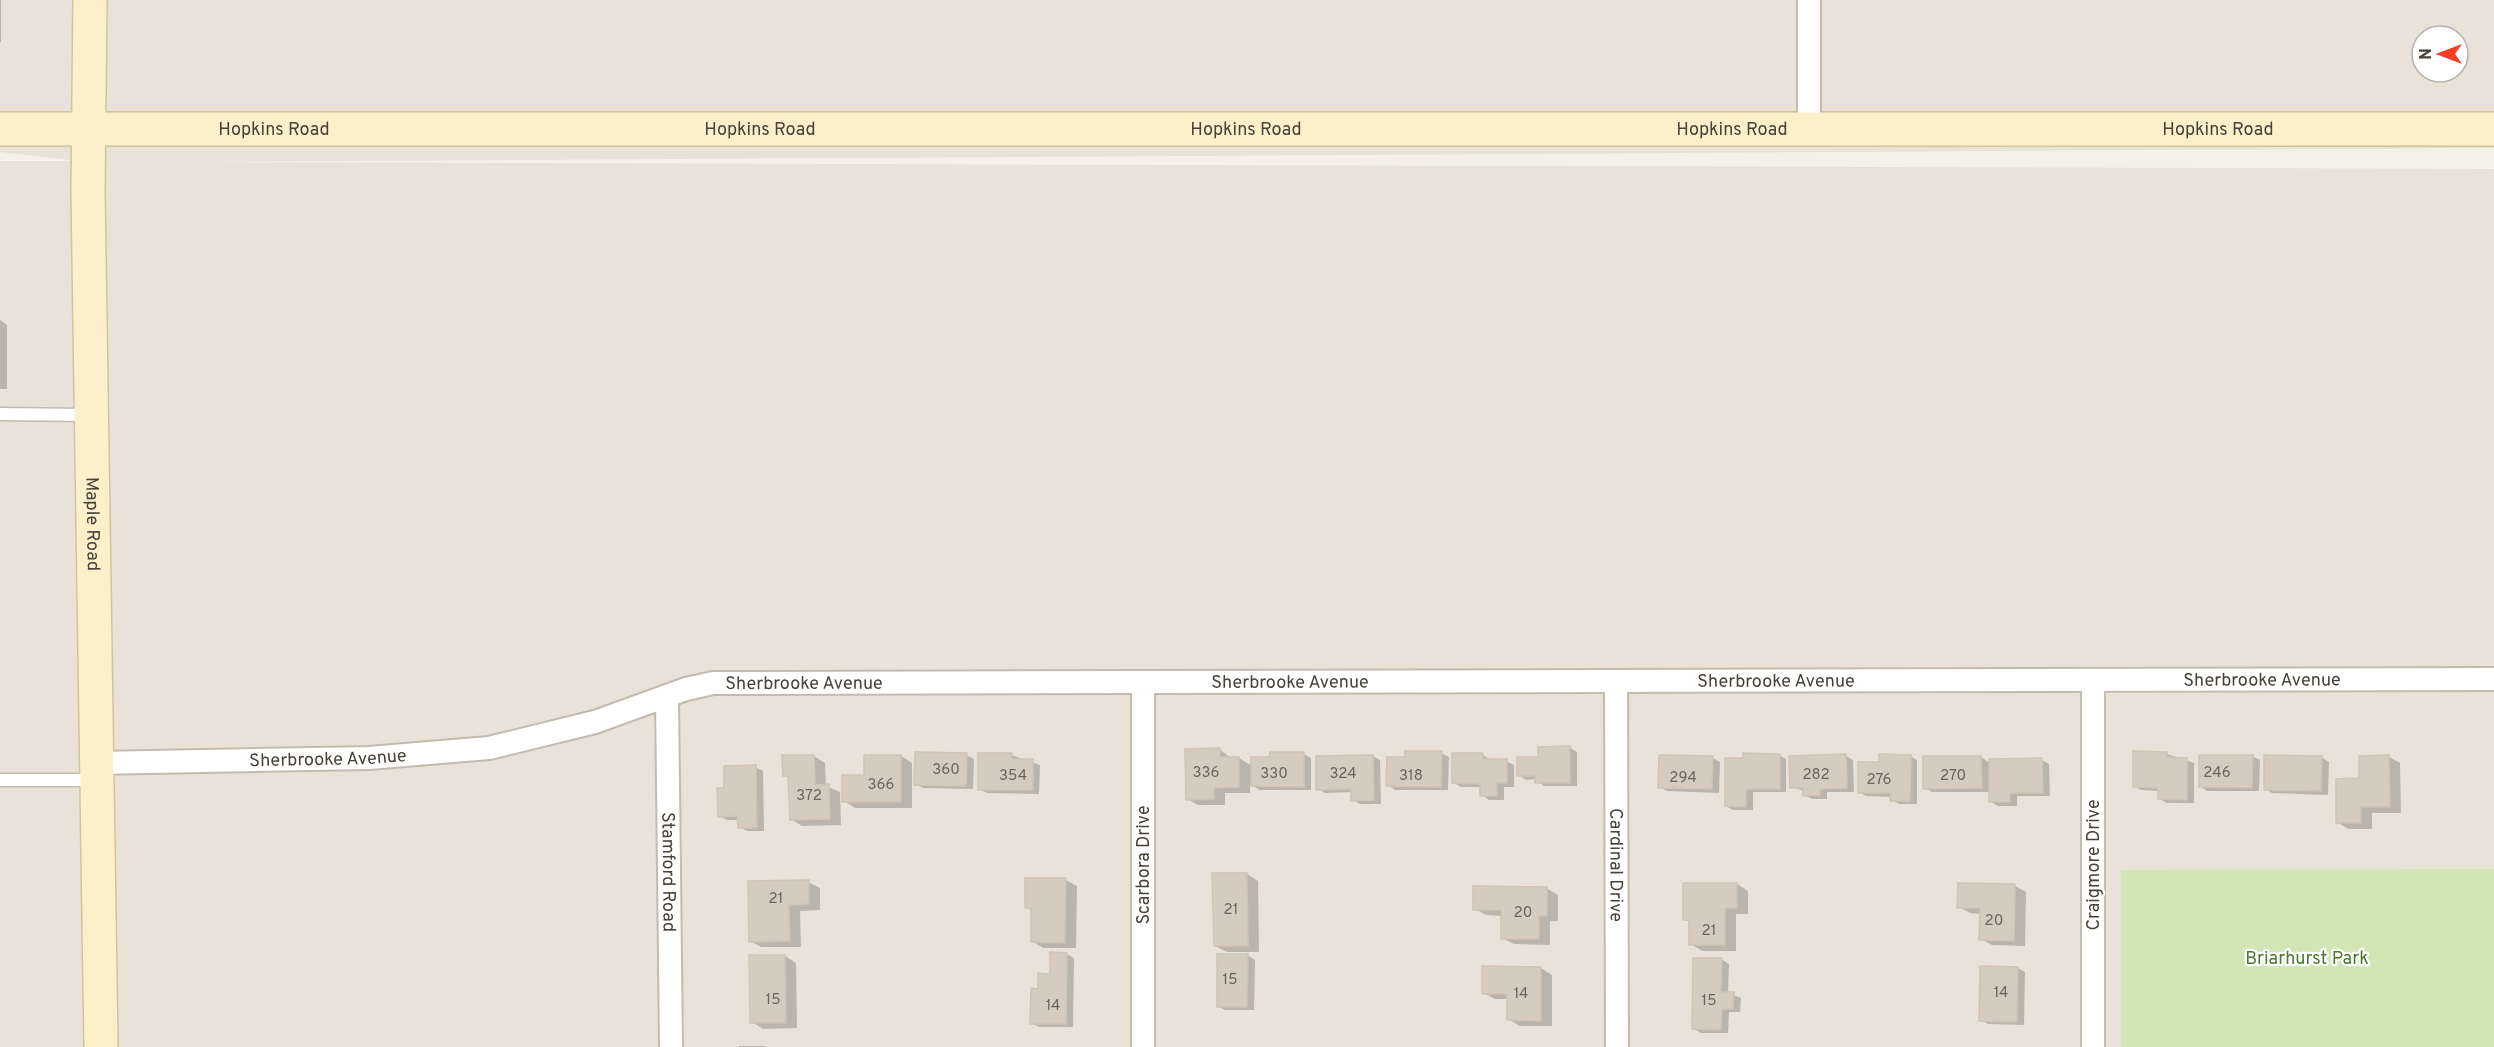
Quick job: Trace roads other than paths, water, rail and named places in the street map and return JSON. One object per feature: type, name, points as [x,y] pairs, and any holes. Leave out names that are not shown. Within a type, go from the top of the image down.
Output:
[{"type":"street","name":"Maple Road","points":[[90,0],[88,130],[100,1047]]},
{"type":"street","points":[[1809,0],[1809,131]]},
{"type":"street","name":"Hopkins Road","points":[[0,129],[1809,131],[2494,129]]},
{"type":"street","name":"Sherbrooke Avenue","points":[[97,771],[369,758],[489,748],[595,722],[667,696],[713,683],[2093,682],[2494,679]]},
{"type":"street","name":"Scarbora Drive","points":[[1143,682],[1143,1047]]},
{"type":"street","name":"Cardinal Drive","points":[[1616,682],[1617,1047]]},
{"type":"street","name":"Craigmore Drive","points":[[2093,682],[2093,1047]]},
{"type":"street","name":"Stamford Road","points":[[667,696],[671,1047]]},
{"type":"lane","points":[[0,414],[91,415]]},
{"type":"lane","points":[[0,780],[97,771]]},
{"type":"park label","name":"Briarhurst Park","points":[[2307,958]]}]
